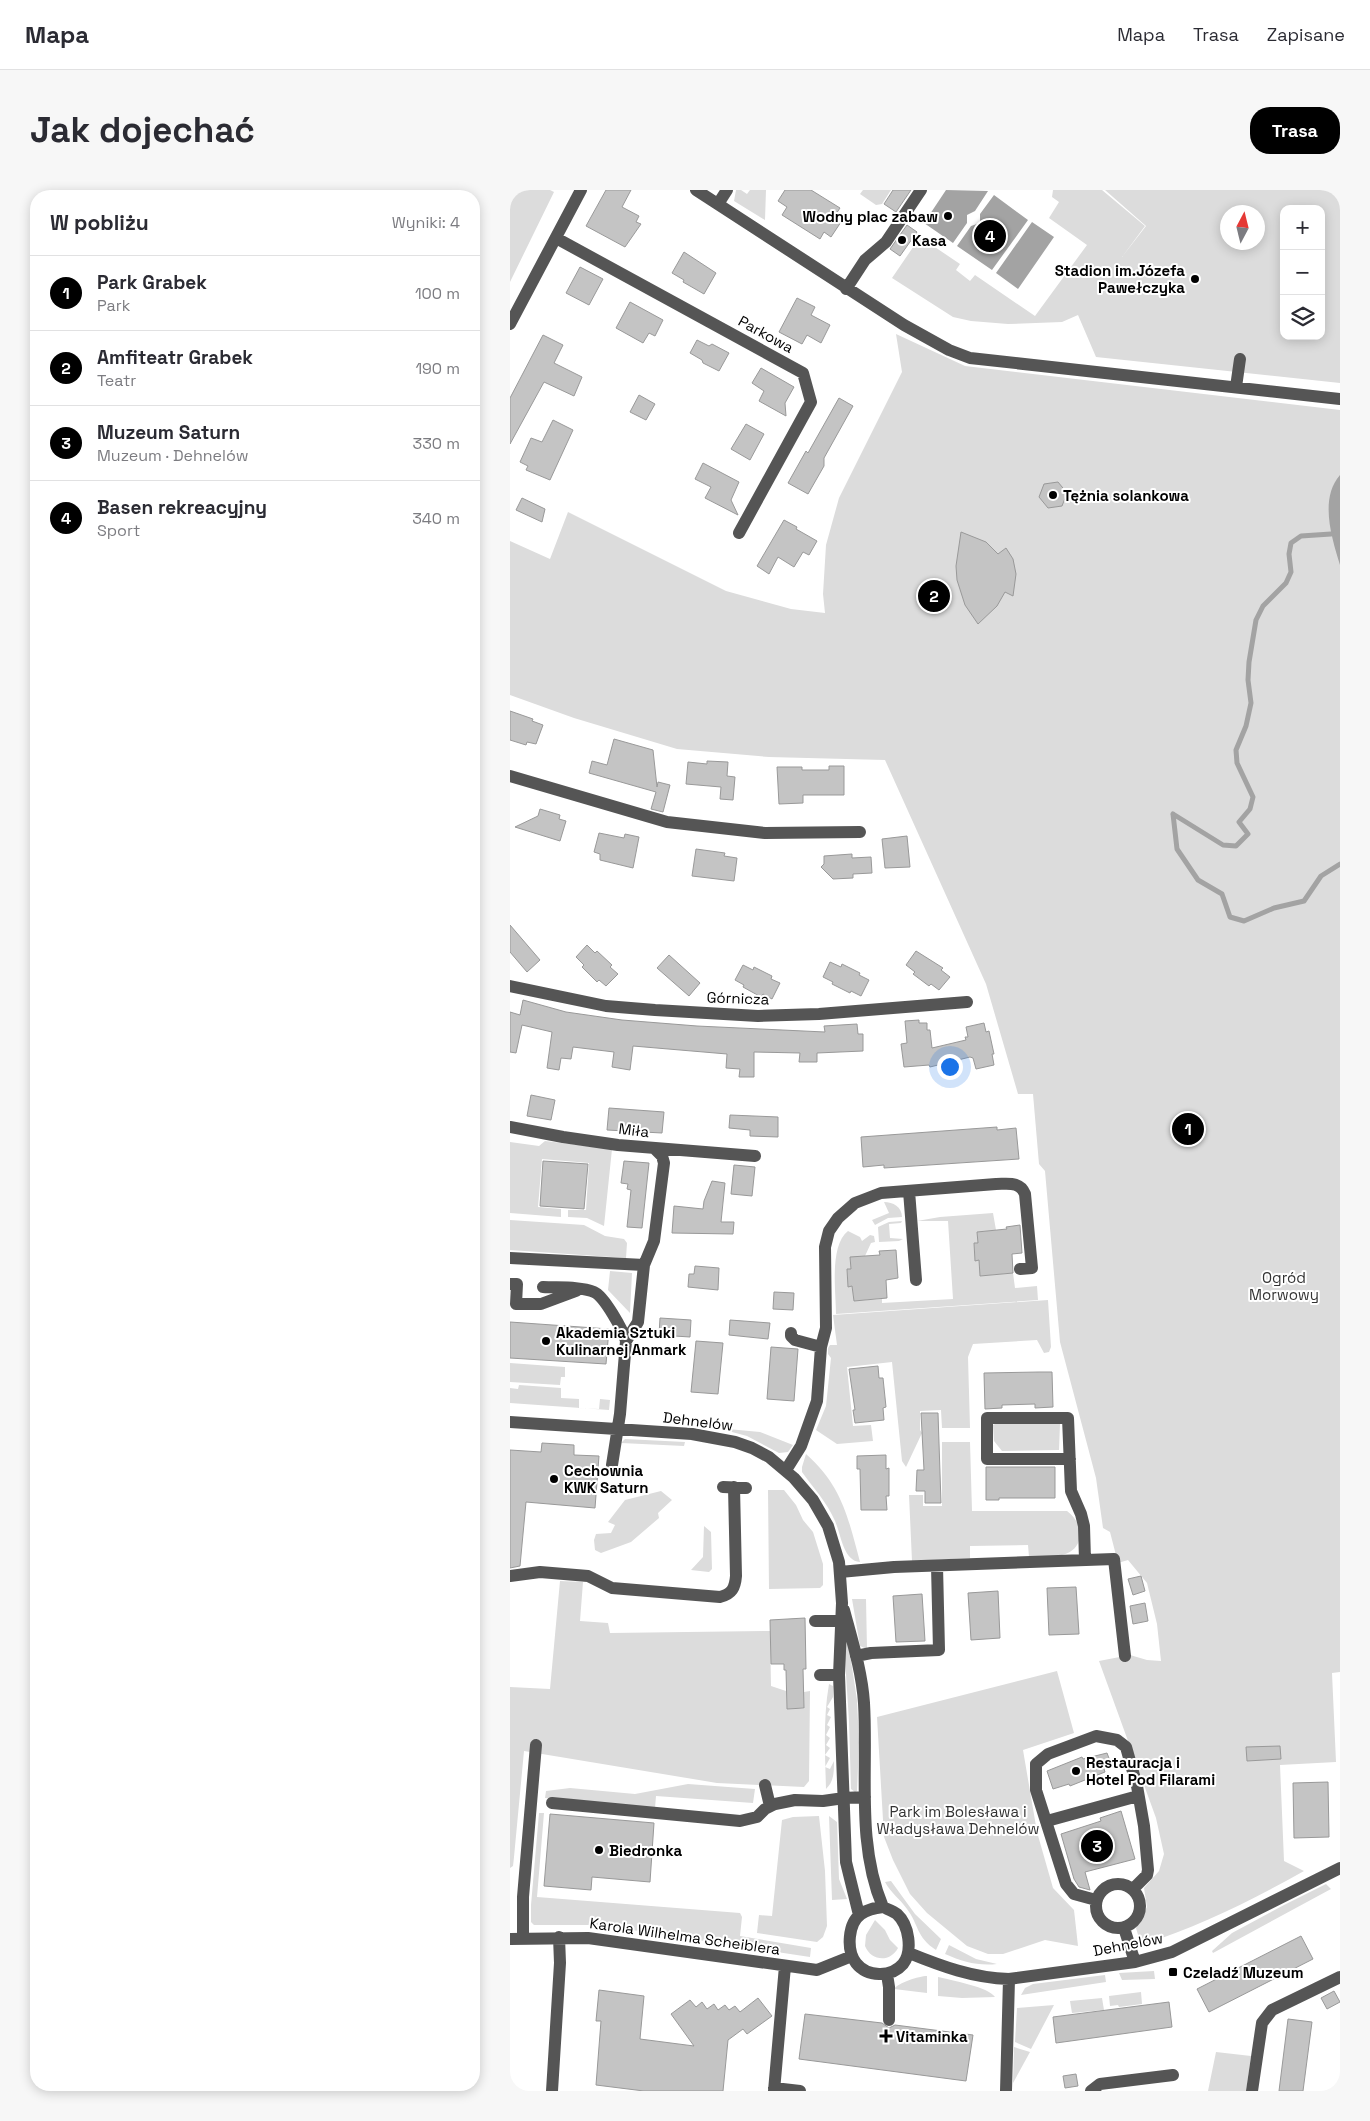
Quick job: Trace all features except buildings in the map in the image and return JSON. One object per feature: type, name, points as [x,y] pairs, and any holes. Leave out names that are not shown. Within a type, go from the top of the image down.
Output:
[{"type":"street","points":[[510,324],[581,190]]},
{"type":"street","points":[[696,190],[846,289],[949,350],[970,358],[1340,398]]},
{"type":"street","points":[[718,204],[727,190]]},
{"type":"street","points":[[846,289],[865,260],[886,242],[921,190]]},
{"type":"street","name":"Parkowa","points":[[556,238],[803,373],[811,402],[739,533]]},
{"type":"street","points":[[1236,387],[1240,359]]},
{"type":"street","points":[[510,776],[667,822],[765,833],[860,832]]},
{"type":"street","name":"Górnicza","points":[[510,986],[606,1006],[758,1016],[819,1014],[967,1002]]},
{"type":"street","name":"Miła","points":[[510,1127],[563,1137],[655,1149],[755,1156]]},
{"type":"street","points":[[626,1340],[638,1322],[644,1266],[654,1241],[663,1172],[662,1156],[655,1149]]},
{"type":"street","points":[[786,1470],[801,1446],[815,1409],[821,1347],[826,1328],[825,1247],[829,1232],[838,1218],[855,1203],[881,1193],[1013,1183],[1019,1186],[1025,1194],[1032,1268],[1020,1269]]},
{"type":"street","points":[[909,1191],[916,1280]]},
{"type":"street","points":[[510,1258],[644,1266]]},
{"type":"street","points":[[510,1284],[517,1284],[516,1304],[532,1305],[547,1302],[572,1292],[588,1290]]},
{"type":"street","points":[[543,1287],[588,1290],[598,1293],[622,1327],[626,1340],[612,1465]]},
{"type":"street","points":[[791,1333],[795,1340],[821,1347]]},
{"type":"street","points":[[1070,1459],[987,1459],[987,1418],[1068,1418],[1070,1459],[1071,1491],[1082,1514],[1085,1532],[1085,1560]]},
{"type":"street","name":"Dehnelów","points":[[510,1422],[684,1434],[726,1439],[761,1452],[786,1470],[807,1492],[824,1517],[838,1554],[842,1603],[839,1675],[846,1862],[859,1915]]},
{"type":"street","points":[[510,1576],[540,1572],[588,1576],[612,1588],[720,1597],[728,1595],[735,1588],[736,1576],[734,1488]]},
{"type":"street","points":[[840,1572],[937,1566],[1114,1560],[1124,1656]]},
{"type":"street","points":[[856,1656],[871,1652],[939,1650],[937,1566]]},
{"type":"street","name":"Dehnelów","points":[[842,1603],[856,1656],[864,1701],[867,1838],[870,1866],[883,1908]]},
{"type":"street","points":[[815,1621],[840,1621]]},
{"type":"street","points":[[820,1675],[839,1675]]},
{"type":"street","points":[[1096,1900],[1074,1894],[1066,1884],[1036,1790],[1036,1764],[1048,1754],[1096,1736],[1117,1740],[1126,1747],[1138,1796],[1144,1826],[1148,1870],[1147,1875],[1133,1889]]},
{"type":"street","points":[[523,1938],[523,1897],[536,1744]]},
{"type":"street","points":[[765,1786],[770,1806]]},
{"type":"street","points":[[1047,1821],[1138,1796]]},
{"type":"street","points":[[552,1803],[740,1821],[757,1817],[770,1806],[796,1800],[824,1801],[866,1797]]},
{"type":"street","name":"Dehnelów","points":[[908,1953],[961,1972],[988,1979],[1009,1979],[1135,1962],[1172,1952],[1339,1873]]},
{"type":"street","points":[[1116,1883],[1125,1884],[1133,1889],[1140,1902],[1140,1910],[1132,1923],[1124,1928],[1113,1928],[1105,1925],[1095,1909],[1096,1900],[1100,1892],[1107,1886],[1116,1883]]},
{"type":"street","points":[[883,1908],[897,1914],[909,1940],[908,1953],[903,1963],[896,1970],[887,1974],[868,1971],[856,1964],[852,1956],[850,1941],[851,1930],[859,1915],[867,1910],[883,1908]]},
{"type":"street","points":[[1124,1928],[1135,1962]]},
{"type":"street","points":[[552,2091],[560,1963],[559,1937]]},
{"type":"street","name":"Karola Wilhelma Scheiblera","points":[[510,1939],[559,1937],[620,1941],[816,1970],[852,1956]]},
{"type":"street","points":[[785,1966],[774,2089],[800,2091]]},
{"type":"street","points":[[887,1974],[889,2020]]},
{"type":"street","points":[[1252,2091],[1262,2023],[1272,2010],[1340,1977]]},
{"type":"street","points":[[1006,2091],[1009,1979]]},
{"type":"street","points":[[1092,2091],[1100,2084],[1173,2075]]},
{"type":"green space","points":[[510,190],[550,190],[554,192],[510,282]]},
{"type":"green space","points":[[736,190],[741,190],[747,194],[750,190],[766,190],[765,220],[734,201]]},
{"type":"green space","points":[[863,190],[891,190],[882,204],[876,205],[860,194]]},
{"type":"green space","name":"Stadion im.Józefa Pawełczyka","points":[[1053,190],[1102,190],[1145,226],[1122,257],[1146,226],[1105,190],[1340,190],[1340,383],[1096,357],[1078,315],[1062,322],[1008,324],[971,321],[953,317],[892,278],[920,237],[960,264],[956,270],[970,281],[975,275],[1035,316],[1087,245],[1049,218],[1059,202],[1052,197]]},
{"type":"green space","name":"Ogród Morwowy","points":[[896,334],[965,366],[1340,410],[1340,1672],[1332,1673],[1336,1762],[1280,1765],[1284,1861],[1304,1871],[1224,1912],[1184,1930],[1141,1945],[1136,1928],[1147,1907],[1144,1888],[1159,1871],[1164,1854],[1156,1818],[1099,1661],[1130,1655],[1147,1660],[1161,1661],[1157,1624],[1147,1583],[1128,1560],[1118,1563],[1110,1532],[1103,1528],[1096,1478],[1060,1342],[1045,1171],[1039,1164],[1033,1094],[1018,1094],[986,984],[885,760],[769,757],[677,749],[574,718],[510,695],[510,541],[550,559],[568,512],[726,591],[791,609],[825,613],[823,594],[826,545],[839,498],[902,372]]},
{"type":"green space","points":[[545,1141],[612,1149],[604,1226],[587,1218],[568,1217],[568,1210],[586,1210],[589,1163],[542,1159],[538,1207],[561,1209],[561,1217],[510,1213],[510,1142],[539,1146]]},
{"type":"green space","points":[[884,1202],[896,1206],[902,1213],[902,1217],[888,1218],[875,1225],[872,1220],[889,1213]]},
{"type":"green space","points":[[993,1213],[996,1230],[977,1232],[978,1243],[974,1244],[975,1260],[979,1260],[980,1276],[1013,1273],[1015,1288],[1037,1286],[1038,1300],[836,1314],[836,1258],[842,1238],[848,1231],[860,1237],[862,1241],[870,1235],[874,1236],[875,1242],[871,1243],[865,1256],[850,1258],[851,1269],[847,1269],[848,1286],[852,1286],[854,1301],[882,1299],[882,1303],[953,1299],[948,1221],[917,1221],[940,1217]]},
{"type":"green space","points":[[510,1220],[584,1225],[605,1236],[624,1239],[627,1243],[626,1258],[510,1250]]},
{"type":"green space","points":[[902,1221],[901,1223],[889,1224],[890,1238],[903,1239],[879,1242],[878,1227],[889,1222]]},
{"type":"green space","points":[[610,1271],[632,1273],[630,1313],[608,1290]]},
{"type":"green space","points":[[1048,1300],[1051,1347],[1049,1352],[1044,1353],[1037,1340],[973,1344],[968,1357],[970,1428],[942,1428],[941,1410],[920,1411],[920,1430],[922,1433],[906,1467],[902,1461],[892,1362],[847,1367],[853,1426],[871,1425],[873,1441],[837,1444],[816,1430],[826,1406],[831,1358],[828,1354],[828,1348],[830,1345],[837,1345],[833,1315]]},
{"type":"green space","points":[[510,1363],[565,1367],[565,1377],[561,1377],[560,1385],[510,1382]]},
{"type":"green space","points":[[519,1385],[561,1388],[561,1398],[579,1399],[579,1408],[510,1403],[510,1388],[518,1389]]},
{"type":"green space","points":[[600,1399],[610,1400],[609,1410],[585,1408],[599,1409]]},
{"type":"green space","points":[[997,1423],[1060,1424],[1059,1450],[1002,1451],[994,1441],[993,1425]]},
{"type":"green space","points":[[717,1428],[760,1432],[793,1445],[788,1452],[779,1453],[747,1436]]},
{"type":"green space","points":[[625,1439],[685,1442],[684,1446],[621,1443]]},
{"type":"green space","points":[[942,1442],[970,1442],[972,1511],[1067,1511],[1076,1521],[1080,1531],[1078,1542],[1074,1549],[1068,1553],[1053,1557],[1029,1557],[1028,1545],[970,1546],[970,1558],[912,1561],[909,1495],[923,1495],[923,1506],[942,1506]]},
{"type":"green space","points":[[806,1454],[828,1478],[836,1490],[852,1531],[860,1562],[854,1560],[846,1552],[832,1514],[802,1472]]},
{"type":"green space","points":[[768,1490],[784,1490],[813,1532],[823,1564],[823,1585],[820,1588],[769,1589]]},
{"type":"green space","points":[[661,1491],[672,1500],[658,1513],[659,1518],[631,1542],[601,1553],[595,1550],[594,1540],[596,1534],[611,1533],[615,1525],[608,1522],[625,1500]]},
{"type":"green space","points":[[704,1526],[711,1532],[712,1569],[709,1572],[691,1570],[703,1557]]},
{"type":"green space","points":[[560,1581],[583,1582],[580,1621],[608,1623],[610,1633],[770,1631],[771,1686],[786,1691],[787,1709],[804,1709],[804,1692],[810,1691],[809,1781],[804,1787],[717,1783],[524,1751],[513,1866],[510,1868],[510,1687],[550,1689]]},
{"type":"green space","points":[[852,1599],[866,1599],[867,1649],[860,1646]]},
{"type":"green space","points":[[843,1626],[846,1628],[857,1700],[859,1743],[857,1791],[855,1792],[851,1789]]},
{"type":"green space","name":"Park im Bolesława i Władysława Dehnelów","points":[[1057,1671],[1074,1733],[1023,1750],[1037,1832],[1053,1888],[1074,1910],[1078,1946],[1045,1940],[1003,1954],[988,1954],[967,1946],[927,1913],[910,1894],[893,1860],[884,1837],[877,1717]]},
{"type":"green space","points":[[829,1684],[833,1686],[833,1697],[827,1707],[830,1709],[827,1715],[831,1717],[827,1725],[830,1727],[826,1735],[830,1738],[826,1745],[830,1748],[825,1755],[826,1710]]},
{"type":"green space","points":[[825,1755],[830,1758],[825,1766],[825,1763]]},
{"type":"green space","points":[[834,1761],[831,1783],[826,1789],[826,1776],[825,1767],[830,1769]]},
{"type":"green space","points":[[688,1784],[755,1789],[753,1803],[656,1796],[655,1808],[545,1798],[546,1791],[570,1788],[635,1794]]},
{"type":"green space","points":[[539,1813],[544,1813],[537,1897],[740,1913],[742,1917],[740,1936],[811,1948],[810,1957],[599,1925],[534,1925],[531,1922],[531,1905]]},
{"type":"green space","points":[[819,1816],[825,1871],[827,1926],[823,1937],[817,1942],[757,1933],[759,1915],[772,1916],[782,1820],[793,1817]]},
{"type":"green space","points":[[829,1816],[837,1822],[839,1879],[847,1899],[832,1900]]},
{"type":"green space","points":[[891,1881],[915,1914],[941,1939],[936,1950],[921,1936],[907,1909],[885,1882]]},
{"type":"green space","points":[[1326,1884],[1331,1889],[1213,1953],[1212,1951],[1232,1933]]},
{"type":"green space","points":[[875,1920],[898,1948],[895,1953],[886,1958],[872,1955],[865,1946],[866,1935]]},
{"type":"green space","points":[[949,1945],[976,1959],[997,1964],[977,1964],[952,1957],[945,1954]]},
{"type":"green space","points":[[1154,1971],[1155,1979],[1122,1980],[1119,1973]]},
{"type":"green space","points":[[1105,1975],[1106,1982],[1021,1995],[1025,1988],[1033,1984]]},
{"type":"green space","points":[[927,1976],[927,1993],[894,1989],[909,1980]]},
{"type":"green space","points":[[938,1977],[977,1987],[991,1993],[995,1997],[962,1998],[938,1996]]},
{"type":"green space","points":[[1141,1992],[1142,2004],[1119,2007],[1118,2005],[1110,2006],[1109,1996]]},
{"type":"green space","points":[[1102,1998],[1104,2010],[1072,2013],[1070,2001]]},
{"type":"green space","points":[[1054,2005],[1031,2049],[1015,2042],[1017,2008]]},
{"type":"green space","points":[[1014,2047],[1030,2052],[1013,2083]]},
{"type":"green space","points":[[1216,2052],[1251,2056],[1246,2091],[1208,2091]]},
{"type":"shaded area","name":"Wodny plac zabaw","points":[[946,190],[988,191],[975,211],[967,215],[967,223],[953,243],[924,223]]},
{"type":"shaded area","points":[[994,195],[1028,220],[992,270],[957,246],[971,226],[980,223],[980,214]]},
{"type":"shaded area","points":[[1032,222],[1054,237],[1018,289],[996,273]]},
{"type":"shaded area","points":[[1340,475],[1340,565],[1331,531],[1329,507],[1330,495]]},
{"type":"waterway","points":[[1173,814],[1223,845],[1236,846],[1248,834],[1239,822],[1250,809],[1253,797],[1237,763],[1236,750],[1246,726],[1251,703],[1248,680],[1249,662],[1256,620],[1263,606],[1286,583],[1291,572],[1289,554],[1291,543],[1301,536],[1331,534]]},
{"type":"waterway","points":[[1173,814],[1177,849],[1198,880],[1222,894],[1230,917],[1244,921],[1274,908],[1304,901],[1321,876],[1340,864]]},
{"type":"place","name":"Wodny plac zabaw","points":[[948,216]]},
{"type":"place","name":"Basen rekreacyjny","points":[[990,236]]},
{"type":"place","name":"Kasa","points":[[902,240]]},
{"type":"place","name":"Stadion im.Józefa Pawełczyka","points":[[1195,279]]},
{"type":"place","name":"Tężnia solankowa","points":[[1053,495]]},
{"type":"place","name":"Amfiteatr Grabek","points":[[934,596]]},
{"type":"place","name":"Park Grabek","points":[[1188,1129]]},
{"type":"place","name":"Akademia Sztuki Kulinarnej Anmark","points":[[546,1341]]},
{"type":"place","name":"Cechownia KWK Saturn","points":[[554,1479]]},
{"type":"place","name":"Restauracja i Hotel Pod Filarami","points":[[1076,1771]]},
{"type":"place","name":"Muzeum Saturn","points":[[1097,1846]]},
{"type":"place","name":"Biedronka","points":[[599,1850]]},
{"type":"place","name":"Czeladź Muzeum","points":[[1173,1972]]},
{"type":"place","name":"Vitaminka","points":[[886,2036]]}]
